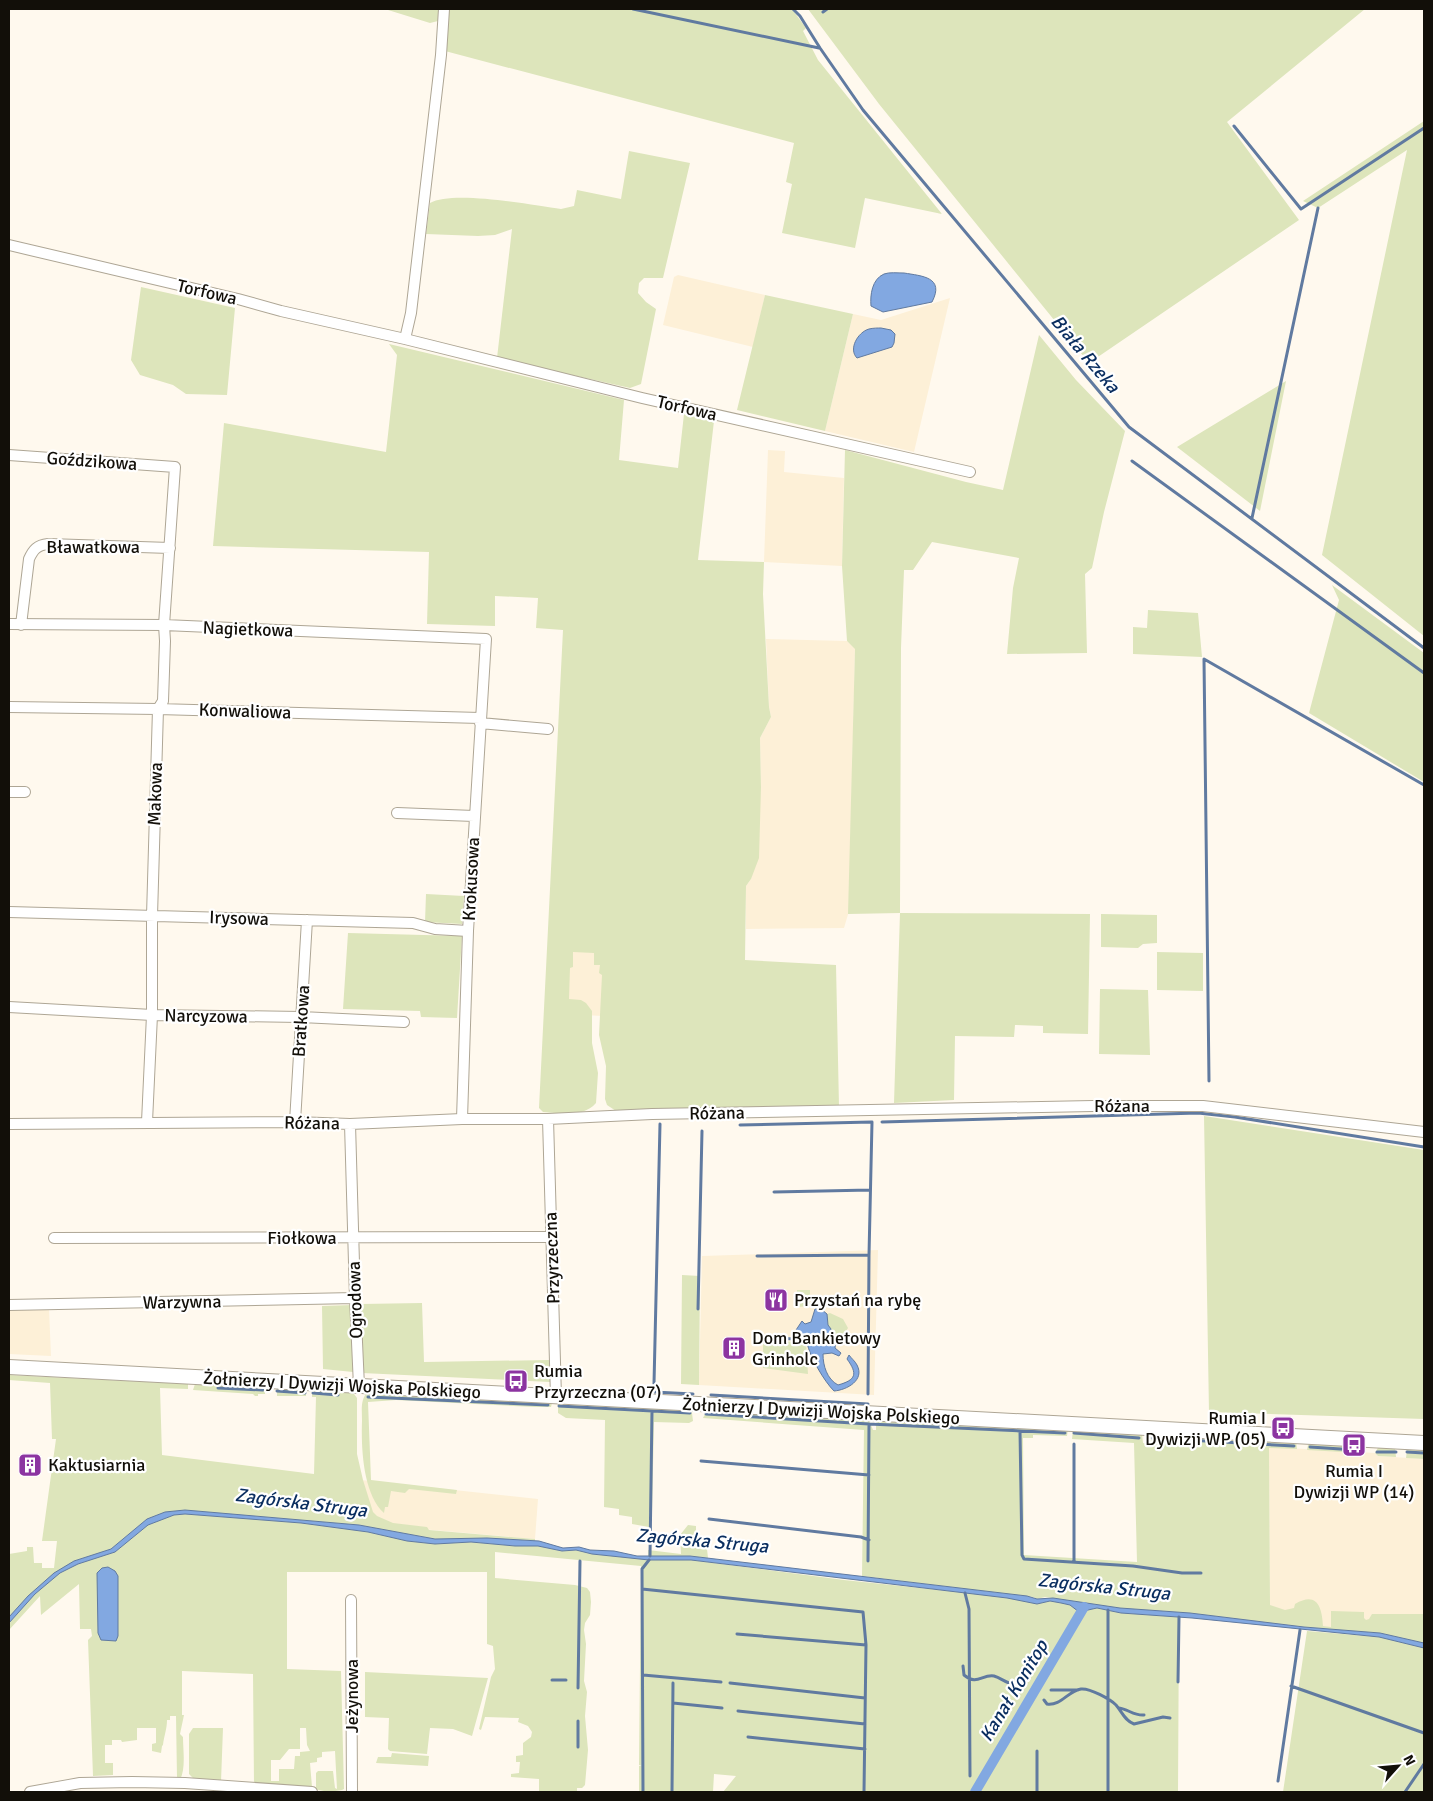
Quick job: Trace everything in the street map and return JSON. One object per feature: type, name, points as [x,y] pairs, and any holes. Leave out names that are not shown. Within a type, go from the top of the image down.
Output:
[{"type":"street","points":[[405,339],[412,313],[441,55],[444,9]]},
{"type":"street","name":"Torfowa","points":[[9,245],[405,339],[633,396],[970,472]]},
{"type":"street","name":"Goździkowa","points":[[9,455],[175,467]]},
{"type":"street","name":"Makowa","points":[[147,1122],[152,1015],[152,916],[158,708],[163,701],[164,625],[175,467]]},
{"type":"street","name":"Bławatkowa","points":[[21,625],[29,559],[32,552],[38,546],[48,544],[170,548]]},
{"type":"street","name":"Nagietkowa","points":[[9,624],[164,625],[486,639]]},
{"type":"street","name":"Krokusowa","points":[[462,1119],[468,931],[486,639]]},
{"type":"street","name":"Konwaliowa","points":[[9,707],[158,708],[480,721],[548,729]]},
{"type":"street","points":[[9,792],[25,792]]},
{"type":"street","points":[[397,813],[474,816]]},
{"type":"street","name":"Irysowa","points":[[9,912],[413,923],[435,929],[468,931]]},
{"type":"street","name":"Bratkowa","points":[[295,1122],[307,920]]},
{"type":"street","name":"Narcyzowa","points":[[9,1007],[152,1015],[301,1017],[404,1022]]},
{"type":"street","name":"Różana","points":[[9,1124],[147,1122],[350,1124],[462,1119],[548,1119],[652,1114],[1083,1106],[1203,1106],[1424,1132]]},
{"type":"street","name":"Przyrzeczna","points":[[548,1119],[556,1397]]},
{"type":"street","name":"Ogrodowa","points":[[350,1124],[354,1298],[359,1386]]},
{"type":"street","name":"Fiołkowa","points":[[54,1238],[551,1237]]},
{"type":"street","name":"Warzywna","points":[[9,1305],[354,1298]]},
{"type":"street","name":"Żołnierzy I Dywizji Wojska Polskiego","points":[[9,1367],[1424,1443]]},
{"type":"street","name":"Jeżynowa","points":[[351,1600],[352,1792]]},
{"type":"street","points":[[30,1792],[80,1783],[133,1787],[185,1783],[312,1792]]},
{"type":"shaded area","points":[[678,275],[765,295],[753,347],[663,325],[674,277]]},
{"type":"shaded area","points":[[950,298],[914,452],[825,431],[853,314],[881,320]]},
{"type":"shaded area","points":[[768,450],[785,451],[784,472],[844,478],[842,566],[764,562]]},
{"type":"shaded area","points":[[766,639],[847,641],[855,648],[849,911],[844,928],[746,929],[746,886],[751,879],[761,787],[760,738],[771,717]]},
{"type":"shaded area","points":[[552,945],[606,947],[602,1016],[549,1013]]},
{"type":"shaded area","points":[[878,1250],[874,1395],[699,1385],[702,1256]]},
{"type":"shaded area","points":[[49,1309],[51,1356],[9,1354],[9,1310]]},
{"type":"shaded area","points":[[1269,1447],[1375,1453],[1378,1456],[1424,1459],[1424,1637],[1270,1621]]},
{"type":"shaded area","points":[[361,1480],[538,1499],[535,1539],[364,1524]]},
{"type":"green space","points":[[389,9],[441,9],[438,21],[430,23]]},
{"type":"green space","points":[[449,9],[792,9],[806,28],[803,31],[818,60],[942,214],[865,198],[855,248],[782,233],[792,184],[786,182],[794,143],[445,51]]},
{"type":"green space","points":[[808,9],[1365,9],[1227,122],[1299,220],[1089,363],[879,104]]},
{"type":"green space","points":[[1424,121],[1424,636],[1322,555],[1407,150],[1318,208],[1303,201]]},
{"type":"green space","points":[[629,151],[690,163],[663,278],[644,278],[639,283],[638,293],[656,309],[641,384],[630,388],[497,358],[512,229],[495,235],[478,236],[426,234],[430,203],[441,199],[474,198],[561,209],[574,206],[577,190],[621,199]]},
{"type":"green space","points":[[141,287],[235,308],[227,395],[186,394],[173,385],[140,375],[131,360]]},
{"type":"green space","points":[[765,295],[853,314],[825,431],[737,410]]},
{"type":"green space","points":[[1039,335],[1076,380],[1125,431],[1092,568],[1085,574],[1087,653],[1007,654],[1013,588],[1019,558],[932,542],[913,570],[904,570],[901,648],[900,913],[848,914],[855,649],[847,641],[842,566],[845,450],[1003,490]]},
{"type":"green space","points":[[389,344],[624,400],[619,460],[678,468],[684,414],[714,421],[698,560],[764,562],[763,594],[771,717],[760,738],[759,858],[751,879],[746,886],[745,960],[836,965],[839,1106],[737,1110],[659,1109],[616,1111],[607,1105],[605,1099],[606,1066],[599,1035],[602,975],[599,973],[600,965],[594,965],[594,953],[573,952],[573,967],[570,968],[569,999],[581,1000],[592,1011],[592,1043],[598,1073],[596,1103],[585,1111],[571,1114],[543,1112],[539,1108],[563,630],[536,628],[538,598],[495,596],[495,626],[427,624],[429,552],[213,546],[224,423],[386,452],[397,355]]},
{"type":"green space","points":[[1286,381],[1260,511],[1177,447]]},
{"type":"green space","points":[[1332,585],[1424,653],[1424,782],[1309,713],[1339,600]]},
{"type":"green space","points":[[1148,610],[1198,613],[1202,657],[1133,654],[1133,627],[1147,628]]},
{"type":"green space","points":[[426,894],[464,896],[462,924],[425,922]]},
{"type":"green space","points":[[900,913],[1090,914],[1088,1034],[1043,1033],[1043,1026],[1015,1025],[1014,1037],[955,1036],[954,1100],[894,1103]]},
{"type":"green space","points":[[1101,914],[1157,915],[1157,943],[1143,944],[1138,948],[1101,947]]},
{"type":"green space","points":[[348,933],[462,936],[457,1018],[421,1017],[420,1011],[343,1009]]},
{"type":"green space","points":[[1157,952],[1203,953],[1203,991],[1157,990]]},
{"type":"green space","points":[[1100,989],[1148,990],[1150,1055],[1099,1054]]},
{"type":"green space","points":[[1204,1116],[1424,1150],[1424,1419],[1209,1412]]},
{"type":"green space","points":[[682,1275],[700,1276],[699,1385],[681,1384]]},
{"type":"green space","points":[[797,1290],[810,1290],[810,1306],[797,1307]]},
{"type":"green space","points":[[422,1303],[424,1362],[549,1360],[550,1382],[362,1373],[361,1304]]},
{"type":"green space","points":[[352,1305],[353,1372],[323,1369],[322,1306]]},
{"type":"green space","points":[[830,1313],[843,1319],[848,1328],[842,1337],[830,1336],[831,1329],[828,1325],[827,1314]]},
{"type":"green space","points":[[763,1341],[806,1342],[808,1374],[763,1368]]},
{"type":"green space","points":[[9,1375],[188,1384],[188,1389],[160,1388],[162,1455],[314,1474],[316,1397],[312,1397],[312,1389],[351,1390],[357,1398],[357,1454],[373,1512],[377,1516],[393,1523],[427,1527],[429,1530],[535,1539],[535,1541],[487,1538],[435,1539],[359,1525],[185,1510],[165,1512],[147,1519],[111,1549],[74,1561],[35,1590],[9,1617],[9,1554],[27,1551],[27,1547],[33,1547],[34,1563],[42,1563],[42,1568],[54,1568],[57,1541],[42,1541],[56,1439],[52,1439],[50,1383],[9,1380]]},
{"type":"green space","points":[[195,1384],[265,1386],[265,1394],[255,1396],[253,1394],[193,1390]]},
{"type":"green space","points":[[277,1386],[306,1389],[306,1396],[277,1396]]},
{"type":"green space","points":[[368,1391],[552,1403],[551,1407],[535,1407],[396,1400],[368,1402],[371,1480],[457,1490],[456,1494],[409,1489],[405,1493],[391,1491],[388,1507],[385,1507],[384,1513],[377,1505],[372,1494],[363,1457],[362,1405]]},
{"type":"green space","points":[[589,1403],[686,1409],[692,1413],[693,1421],[689,1423],[654,1422],[652,1512],[649,1512],[649,1527],[632,1524],[632,1517],[619,1515],[619,1509],[604,1507],[605,1420],[566,1418],[558,1413],[558,1404],[589,1406]]},
{"type":"green space","points":[[707,1410],[869,1420],[873,1430],[876,1430],[876,1418],[1068,1429],[1067,1436],[1033,1435],[1033,1438],[1023,1438],[1024,1555],[1137,1562],[1134,1443],[1072,1439],[1073,1429],[1142,1434],[1143,1443],[1148,1444],[1149,1434],[1296,1441],[1297,1449],[1269,1448],[1270,1605],[1285,1610],[1294,1608],[1295,1604],[1302,1600],[1313,1600],[1320,1607],[1323,1626],[1331,1627],[1331,1611],[1364,1612],[1366,1620],[1372,1614],[1424,1614],[1424,1643],[1380,1633],[1304,1627],[1190,1613],[1120,1608],[1045,1597],[1037,1599],[862,1576],[864,1430],[703,1418]]},
{"type":"green space","points":[[1312,1442],[1346,1444],[1357,1449],[1360,1453],[1307,1450],[1308,1445]]},
{"type":"green space","points":[[1379,1446],[1395,1448],[1396,1457],[1378,1456],[1375,1453]]},
{"type":"green space","points":[[1410,1447],[1424,1448],[1424,1459],[1406,1458],[1407,1450]]},
{"type":"green space","points":[[185,1514],[301,1523],[435,1544],[471,1542],[538,1546],[562,1551],[576,1550],[592,1554],[643,1559],[691,1560],[844,1580],[1026,1599],[1037,1604],[1050,1601],[1070,1605],[1079,1612],[1097,1608],[1121,1613],[1179,1617],[1178,1792],[723,1792],[736,1776],[714,1774],[713,1792],[639,1792],[639,1766],[642,1766],[639,1765],[641,1566],[495,1552],[495,1578],[575,1585],[587,1588],[590,1592],[590,1615],[585,1623],[584,1630],[586,1644],[584,1681],[587,1692],[585,1716],[588,1750],[585,1785],[582,1788],[577,1788],[577,1792],[539,1792],[539,1779],[511,1777],[511,1774],[519,1773],[520,1762],[516,1762],[516,1756],[523,1755],[523,1743],[531,1737],[532,1732],[528,1726],[518,1722],[519,1718],[485,1717],[481,1730],[479,1729],[491,1677],[495,1669],[493,1646],[487,1644],[487,1572],[287,1572],[287,1669],[341,1671],[344,1789],[329,1792],[254,1784],[253,1674],[182,1671],[182,1715],[184,1715],[180,1734],[183,1737],[184,1759],[180,1780],[177,1778],[176,1716],[170,1716],[170,1720],[167,1720],[161,1753],[152,1751],[152,1744],[156,1743],[156,1728],[137,1728],[137,1740],[122,1742],[121,1740],[112,1740],[112,1745],[105,1745],[105,1763],[113,1763],[113,1775],[93,1776],[88,1640],[92,1636],[91,1629],[80,1629],[79,1584],[41,1615],[40,1596],[9,1630],[9,1623],[35,1594],[60,1573],[78,1564],[115,1552],[148,1525],[174,1515]],"holes":[[[108,1567],[118,1576],[118,1636],[97,1573],[102,1568]],[[300,1728],[306,1728],[307,1745],[310,1751],[300,1752],[300,1756],[295,1756],[294,1769],[279,1769],[279,1781],[271,1781],[271,1760],[280,1760],[289,1749],[300,1749]],[[335,1751],[337,1789],[335,1788],[333,1771],[318,1771],[316,1773],[316,1787],[312,1787],[310,1763],[317,1762],[317,1758],[322,1757],[322,1752]]]},
{"type":"green space","points":[[688,1525],[696,1526],[696,1543],[704,1545],[707,1549],[708,1558],[648,1556],[648,1550],[681,1554],[680,1535]]},
{"type":"green space","points":[[1307,1631],[1379,1637],[1424,1648],[1424,1792],[1283,1792]]},
{"type":"green space","points":[[365,1672],[488,1678],[472,1736],[453,1729],[430,1728],[427,1754],[390,1751],[388,1749],[389,1718],[365,1717]]},
{"type":"green space","points":[[193,1728],[223,1728],[221,1782],[194,1779],[189,1774],[189,1734]]},
{"type":"green space","points":[[392,1753],[429,1756],[428,1766],[376,1763],[378,1757],[391,1757]]},
{"type":"water","points":[[888,273],[904,273],[930,279],[934,283],[936,287],[932,302],[883,312],[871,306],[874,283],[880,276]]},
{"type":"water","points":[[881,328],[891,330],[895,334],[892,347],[857,358],[854,354],[854,346],[858,337],[869,329]]},
{"type":"water","points":[[815,1309],[821,1309],[827,1314],[828,1325],[831,1329],[830,1336],[798,1335],[796,1330],[802,1321],[805,1324],[811,1322]]},
{"type":"water","points":[[813,1339],[836,1340],[835,1348],[841,1353],[839,1356],[832,1353],[823,1354],[826,1372],[834,1382],[838,1385],[852,1379],[854,1372],[847,1359],[849,1355],[859,1370],[857,1380],[844,1389],[834,1391],[811,1355],[807,1343],[814,1343]]},
{"type":"water","points":[[185,1510],[359,1525],[435,1539],[487,1538],[539,1541],[563,1548],[579,1547],[637,1556],[690,1556],[1027,1596],[1037,1599],[1053,1598],[1120,1608],[1190,1613],[1304,1627],[1380,1633],[1424,1643],[1424,1648],[1379,1637],[1192,1618],[1121,1613],[1097,1608],[1079,1612],[1070,1605],[1050,1601],[1037,1604],[1007,1598],[691,1560],[649,1560],[592,1554],[576,1550],[562,1551],[538,1546],[471,1542],[435,1544],[301,1523],[185,1514],[174,1515],[148,1525],[115,1552],[78,1564],[60,1573],[35,1594],[9,1623],[9,1617],[28,1596],[54,1573],[74,1561],[111,1549],[147,1519],[165,1512]]},
{"type":"water","points":[[108,1567],[115,1571],[118,1576],[118,1636],[116,1641],[101,1640],[98,1633],[97,1573],[102,1568]]},
{"type":"waterway","points":[[633,9],[819,48]]},
{"type":"waterway","name":"Biała Rzeka","points":[[793,9],[800,16],[863,110],[1129,427],[1424,648]]},
{"type":"waterway","points":[[823,12],[827,9]]},
{"type":"waterway","points":[[1234,126],[1301,209],[1424,128]]},
{"type":"waterway","points":[[1252,518],[1318,208]]},
{"type":"waterway","points":[[1132,461],[1424,673]]},
{"type":"waterway","points":[[1209,1081],[1204,659],[1424,785]]},
{"type":"waterway","points":[[882,1122],[1198,1113],[1235,1117],[1424,1147]]},
{"type":"waterway","points":[[740,1125],[872,1122],[868,1394]]},
{"type":"waterway","points":[[654,1384],[660,1124]]},
{"type":"waterway","points":[[698,1309],[702,1131]]},
{"type":"waterway","points":[[774,1192],[870,1190]]},
{"type":"waterway","points":[[757,1256],[869,1255]]},
{"type":"waterway","points":[[764,1338],[869,1341]]},
{"type":"waterway","points":[[218,1388],[263,1390]]},
{"type":"waterway","points":[[277,1391],[305,1393]]},
{"type":"waterway","points":[[654,1392],[693,1394]]},
{"type":"waterway","points":[[313,1393],[338,1395]]},
{"type":"waterway","points":[[711,1395],[868,1404]]},
{"type":"waterway","points":[[368,1397],[548,1405]]},
{"type":"waterway","points":[[559,1406],[690,1413]]},
{"type":"waterway","name":"Zagórska Struga","points":[[650,1556],[652,1411]]},
{"type":"waterway","points":[[706,1414],[869,1424],[868,1561]]},
{"type":"waterway","points":[[869,1424],[1065,1433]]},
{"type":"waterway","name":"Zagórska Struga","points":[[1020,1431],[1022,1555],[1024,1559],[1133,1566],[1182,1573],[1201,1573]]},
{"type":"waterway","points":[[1074,1433],[1139,1438]]},
{"type":"waterway","points":[[1152,1438],[1294,1446]]},
{"type":"waterway","points":[[1074,1444],[1074,1562]]},
{"type":"waterway","points":[[1310,1447],[1356,1450]]},
{"type":"waterway","points":[[1377,1452],[1396,1452]]},
{"type":"waterway","points":[[1407,1452],[1424,1453]]},
{"type":"waterway","points":[[701,1461],[869,1475]]},
{"type":"waterway","name":"Zagórska Struga","points":[[709,1519],[861,1537],[869,1540]]},
{"type":"waterway","points":[[643,1792],[642,1569],[649,1560]]},
{"type":"waterway","points":[[578,1688],[580,1561]]},
{"type":"waterway","points":[[642,1589],[863,1612],[866,1645],[864,1792]]},
{"type":"waterway","points":[[965,1593],[969,1609],[970,1776]]},
{"type":"waterway","name":"Kanał Konitop","points":[[975,1792],[1084,1607]]},
{"type":"waterway","points":[[1108,1610],[1108,1792]]},
{"type":"waterway","points":[[1178,1682],[1179,1617]]},
{"type":"waterway","points":[[1278,1781],[1300,1630]]},
{"type":"waterway","points":[[737,1634],[866,1645]]},
{"type":"waterway","points":[[963,1666],[964,1675],[972,1680],[994,1676],[1013,1684]]},
{"type":"waterway","points":[[643,1675],[721,1682]]},
{"type":"waterway","points":[[552,1680],[566,1680]]},
{"type":"waterway","points":[[672,1792],[673,1683]]},
{"type":"waterway","points":[[730,1683],[865,1698]]},
{"type":"waterway","points":[[1291,1686],[1424,1733]]},
{"type":"waterway","points":[[1044,1700],[1047,1704],[1056,1703],[1076,1690],[1085,1689],[1100,1694],[1116,1705],[1131,1723],[1134,1724],[1163,1717],[1170,1718]]},
{"type":"waterway","points":[[1051,1690],[1078,1690]]},
{"type":"waterway","points":[[673,1703],[722,1708]]},
{"type":"waterway","points":[[1119,1708],[1144,1715]]},
{"type":"waterway","points":[[738,1711],[865,1724]]},
{"type":"waterway","points":[[578,1721],[578,1747]]},
{"type":"waterway","points":[[748,1737],[865,1749]]},
{"type":"waterway","points":[[1037,1751],[1037,1792]]},
{"type":"waterway","points":[[1405,1792],[1424,1764]]},
{"type":"place","name":"Przystań na rybę","points":[[776,1300]]},
{"type":"place","name":"Dom Bankietowy Grinholc","points":[[734,1348]]},
{"type":"place","name":"Rumia Przyrzeczna (07)","points":[[516,1381]]},
{"type":"place","name":"Rumia I Dywizji WP (05)","points":[[1283,1428]]},
{"type":"place","name":"Rumia I Dywizji WP (14)","points":[[1354,1445]]},
{"type":"place","name":"Kaktusiarnia","points":[[30,1465]]}]
